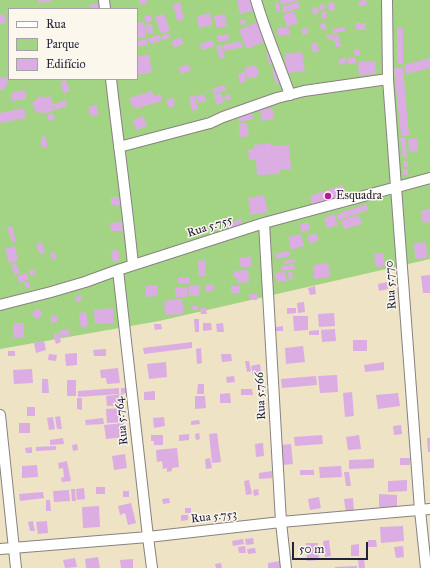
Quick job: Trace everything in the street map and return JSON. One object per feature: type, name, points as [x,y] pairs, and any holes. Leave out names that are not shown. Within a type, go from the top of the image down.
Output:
[{"type":"street","points":[[256,0],[268,38],[290,95]]},
{"type":"street","name":"Rua 5.770","points":[[387,0],[388,79],[396,188],[425,510],[426,568]]},
{"type":"street","points":[[119,148],[210,123],[277,98],[304,91],[388,79]]},
{"type":"street","points":[[111,80],[128,212],[133,265]]},
{"type":"street","name":"Rua 5.755","points":[[0,305],[85,282],[264,223],[430,178]]},
{"type":"street","name":"Rua 5.766","points":[[264,223],[281,522],[286,568]]},
{"type":"street","name":"Rua 5.764","points":[[118,270],[152,568]]},
{"type":"street","points":[[0,415],[16,568]]},
{"type":"street","name":"Rua 5.753","points":[[0,549],[148,537],[281,522],[425,510]]},
{"type":"green space","points":[[0,0],[430,0],[430,259],[159,321],[0,349]]},
{"type":"building","points":[[38,0],[52,0],[52,1],[39,3]]},
{"type":"building","points":[[139,0],[147,0],[147,3],[140,5]]},
{"type":"building","points":[[237,0],[253,0],[255,10],[240,14]]},
{"type":"building","points":[[280,0],[297,0],[297,1],[281,5]]},
{"type":"building","points":[[366,0],[367,5],[359,6],[358,1]]},
{"type":"building","points":[[278,1],[280,12],[277,13],[275,2]]},
{"type":"building","points":[[180,2],[184,19],[177,21],[173,4]]},
{"type":"building","points":[[298,2],[300,8],[283,13],[282,7]]},
{"type":"building","points":[[334,2],[335,10],[329,11],[328,3]]},
{"type":"building","points":[[99,3],[100,8],[91,8],[90,5]]},
{"type":"building","points":[[324,4],[325,9],[320,10],[319,5]]},
{"type":"building","points":[[318,7],[319,13],[313,15],[312,8]]},
{"type":"building","points":[[294,11],[298,23],[287,27],[283,15]]},
{"type":"building","points":[[326,11],[327,18],[322,19],[321,12]]},
{"type":"building","points":[[210,13],[212,25],[199,28],[197,16]]},
{"type":"building","points":[[4,14],[6,23],[0,24],[0,15]]},
{"type":"building","points":[[164,14],[170,30],[161,34],[155,17]]},
{"type":"building","points":[[225,14],[227,26],[216,28],[214,16]]},
{"type":"building","points":[[151,15],[152,22],[146,23],[144,16]]},
{"type":"building","points":[[240,20],[245,20],[246,24],[241,25]]},
{"type":"building","points":[[144,22],[146,37],[138,38],[138,23]]},
{"type":"building","points":[[258,22],[266,41],[247,49],[239,30]]},
{"type":"building","points":[[325,23],[327,29],[321,30],[320,24]]},
{"type":"building","points":[[356,23],[366,23],[366,30],[356,30]]},
{"type":"building","points":[[152,24],[153,33],[147,34],[146,25]]},
{"type":"building","points":[[307,27],[309,32],[303,35],[301,30]]},
{"type":"building","points":[[345,27],[345,31],[333,34],[332,29]]},
{"type":"building","points":[[278,28],[289,28],[289,35],[278,35]]},
{"type":"building","points":[[397,28],[403,28],[403,64],[397,64]]},
{"type":"building","points":[[169,33],[171,37],[162,40],[161,36]]},
{"type":"building","points":[[228,34],[229,40],[218,42],[217,36]]},
{"type":"building","points":[[332,34],[333,39],[328,40],[326,35]]},
{"type":"building","points":[[159,35],[161,41],[150,44],[148,38]]},
{"type":"building","points":[[338,35],[341,46],[336,47],[333,36]]},
{"type":"building","points":[[180,37],[184,43],[175,48],[171,42]]},
{"type":"building","points":[[147,39],[148,45],[138,47],[138,41]]},
{"type":"building","points":[[212,40],[214,46],[202,50],[200,44]]},
{"type":"building","points":[[241,41],[243,47],[224,51],[223,45]]},
{"type":"building","points":[[317,42],[319,51],[313,52],[311,44]]},
{"type":"building","points":[[221,45],[225,57],[220,59],[216,46]]},
{"type":"building","points":[[359,49],[360,55],[355,56],[354,50]]},
{"type":"building","points":[[271,52],[275,63],[270,65],[266,53]]},
{"type":"building","points":[[302,52],[305,71],[287,73],[285,54]]},
{"type":"building","points":[[149,54],[152,72],[138,75],[138,57]]},
{"type":"building","points":[[345,57],[347,62],[340,65],[338,60]]},
{"type":"building","points":[[348,58],[356,58],[356,63],[348,64]]},
{"type":"building","points":[[430,58],[430,68],[406,74],[404,65]]},
{"type":"building","points":[[375,61],[376,74],[359,75],[358,62]]},
{"type":"building","points":[[188,64],[191,70],[181,74],[178,68]]},
{"type":"building","points":[[256,65],[259,76],[248,79],[244,68]]},
{"type":"building","points":[[278,68],[282,82],[276,84],[272,70]]},
{"type":"building","points":[[394,68],[403,68],[409,136],[401,136]]},
{"type":"building","points":[[245,72],[246,82],[240,83],[238,74]]},
{"type":"building","points":[[7,77],[8,84],[5,85],[5,89],[0,90],[0,78]]},
{"type":"building","points":[[66,80],[70,91],[64,93],[60,82]]},
{"type":"building","points":[[224,85],[226,90],[214,94],[212,89]]},
{"type":"building","points":[[25,90],[26,99],[12,101],[11,93]]},
{"type":"building","points":[[152,91],[154,96],[160,94],[162,101],[135,109],[134,106],[132,106],[129,98]]},
{"type":"building","points":[[221,93],[224,102],[217,105],[214,95]]},
{"type":"building","points":[[204,94],[206,101],[198,103],[196,96]]},
{"type":"building","points":[[229,94],[231,99],[226,101],[224,96]]},
{"type":"building","points":[[41,96],[42,98],[50,96],[55,110],[42,114],[41,112],[36,113],[32,102]]},
{"type":"building","points":[[195,96],[198,109],[192,111],[189,97]]},
{"type":"building","points":[[173,98],[175,106],[169,108],[166,100]]},
{"type":"building","points":[[65,100],[67,106],[56,110],[54,104]]},
{"type":"building","points":[[96,105],[99,114],[91,117],[88,107]]},
{"type":"building","points":[[24,108],[26,118],[0,123],[0,113]]},
{"type":"building","points":[[272,108],[274,119],[262,121],[260,110]]},
{"type":"building","points":[[252,112],[253,119],[239,122],[238,115]]},
{"type":"building","points":[[51,114],[54,117],[51,120],[48,117]]},
{"type":"building","points":[[143,116],[147,126],[136,130],[133,120]]},
{"type":"building","points":[[247,123],[249,136],[240,137],[239,124]]},
{"type":"building","points":[[46,136],[47,147],[41,147],[41,137]]},
{"type":"building","points":[[405,137],[407,158],[403,158],[400,138]]},
{"type":"building","points":[[417,138],[418,151],[409,152],[408,139]]},
{"type":"building","points":[[271,143],[271,146],[289,145],[291,169],[280,170],[280,174],[257,175],[256,160],[249,160],[248,149],[254,149],[254,145]]},
{"type":"building","points":[[403,161],[408,161],[408,167],[403,167]]},
{"type":"building","points":[[403,169],[408,169],[408,175],[403,175]]},
{"type":"building","name":"Esquadra","points":[[343,185],[347,196],[313,207],[310,196]]},
{"type":"building","points":[[264,195],[268,212],[251,215],[248,198]]},
{"type":"building","points":[[111,197],[123,197],[124,205],[111,205]]},
{"type":"building","points":[[366,204],[368,210],[338,220],[337,214]]},
{"type":"building","points":[[430,209],[430,222],[423,223],[421,211]]},
{"type":"building","points":[[334,214],[338,225],[327,228],[324,218]]},
{"type":"building","points":[[359,215],[362,224],[344,229],[341,220]]},
{"type":"building","points":[[241,219],[243,226],[229,230],[227,224]]},
{"type":"building","points":[[122,222],[123,231],[111,231],[110,223]]},
{"type":"building","points":[[309,223],[310,230],[301,232],[300,224]]},
{"type":"building","points":[[12,226],[16,241],[12,242],[7,227]]},
{"type":"building","points":[[316,233],[319,240],[310,244],[307,236]]},
{"type":"building","points":[[301,234],[304,246],[291,250],[288,237]]},
{"type":"building","points":[[42,242],[45,252],[40,254],[36,244]]},
{"type":"building","points":[[426,242],[427,258],[415,259],[414,243]]},
{"type":"building","points":[[15,246],[18,260],[9,263],[5,248]]},
{"type":"building","points":[[118,250],[120,260],[113,262],[111,251]]},
{"type":"building","points":[[289,251],[290,256],[276,259],[275,254]]},
{"type":"building","points":[[54,252],[57,258],[52,260],[50,254]]},
{"type":"building","points":[[383,253],[385,266],[376,267],[374,254]]},
{"type":"building","points":[[250,256],[252,266],[241,268],[239,258]]},
{"type":"building","points":[[295,259],[295,262],[284,264],[284,261]]},
{"type":"building","points":[[205,260],[206,276],[199,277],[198,261]]},
{"type":"building","points":[[16,263],[20,273],[15,275],[11,265]]},
{"type":"building","points":[[328,263],[330,277],[314,279],[313,265]]},
{"type":"building","points":[[294,264],[295,269],[282,271],[281,266]]},
{"type":"building","points":[[34,269],[36,274],[31,276],[29,271]]},
{"type":"building","points":[[248,270],[249,282],[238,283],[237,278],[233,278],[233,271]]},
{"type":"building","points":[[292,271],[293,280],[289,280],[288,272]]},
{"type":"building","points":[[285,272],[287,281],[277,282],[275,273]]},
{"type":"building","points":[[27,273],[29,279],[19,283],[17,276]]},
{"type":"building","points":[[430,275],[430,293],[423,293],[421,276]]},
{"type":"building","points":[[190,277],[190,283],[178,284],[178,278]]},
{"type":"building","points":[[28,281],[30,287],[26,289],[24,283]]},
{"type":"building","points":[[387,282],[388,289],[379,291],[378,284]]},
{"type":"building","points":[[213,284],[213,291],[206,292],[206,285]]},
{"type":"building","points":[[157,285],[158,296],[146,297],[145,286]]},
{"type":"building","points":[[199,285],[200,296],[189,296],[188,286]]},
{"type":"building","points":[[231,286],[240,286],[240,293],[231,293]]},
{"type":"building","points":[[315,286],[316,294],[310,295],[308,288]]},
{"type":"building","points":[[187,287],[187,297],[176,297],[175,288]]},
{"type":"building","points":[[249,294],[257,294],[257,300],[250,300]]},
{"type":"building","points":[[80,295],[82,300],[77,303],[75,297]]},
{"type":"building","points":[[182,299],[184,314],[165,315],[164,301]]},
{"type":"building","points":[[304,302],[305,312],[298,313],[297,303]]},
{"type":"building","points":[[192,306],[198,306],[198,310],[192,310]]},
{"type":"building","points":[[113,308],[114,323],[95,324],[94,310]]},
{"type":"building","points":[[200,308],[206,308],[207,314],[201,314]]},
{"type":"building","points":[[287,308],[296,308],[296,313],[287,314]]},
{"type":"building","points":[[37,309],[42,314],[37,319],[32,314]]},
{"type":"building","points":[[86,312],[88,327],[81,328],[79,313]]},
{"type":"building","points":[[334,313],[335,326],[319,327],[318,314]]},
{"type":"building","points":[[51,316],[57,316],[57,322],[51,323]]},
{"type":"building","points":[[293,316],[308,316],[308,330],[294,331]]},
{"type":"building","points":[[194,319],[199,319],[199,332],[195,332]]},
{"type":"building","points":[[13,323],[24,323],[24,338],[13,337]]},
{"type":"building","points":[[203,323],[211,323],[212,330],[203,331]]},
{"type":"building","points":[[223,323],[224,332],[217,332],[216,324]]},
{"type":"building","points":[[154,324],[161,324],[162,329],[155,330]]},
{"type":"building","points":[[283,326],[283,331],[276,331],[276,327]]},
{"type":"building","points":[[69,329],[70,335],[61,338],[59,331]]},
{"type":"building","points":[[335,329],[336,341],[322,342],[321,330]]},
{"type":"building","points":[[319,330],[319,335],[309,335],[309,331]]},
{"type":"building","points":[[58,333],[61,342],[56,344],[53,334]]},
{"type":"building","points":[[353,340],[367,340],[367,351],[353,351]]},
{"type":"building","points":[[44,341],[46,350],[36,353],[34,343]]},
{"type":"building","points":[[192,342],[192,348],[144,354],[143,348]]},
{"type":"building","points":[[303,346],[305,362],[286,364],[285,348]]},
{"type":"building","points":[[201,348],[202,363],[197,364],[196,349]]},
{"type":"building","points":[[106,349],[106,356],[94,356],[93,350]]},
{"type":"building","points":[[8,351],[15,351],[15,356],[8,356]]},
{"type":"building","points":[[77,353],[77,365],[66,366],[65,354]]},
{"type":"building","points":[[49,354],[57,355],[56,361],[48,360]]},
{"type":"building","points":[[221,354],[231,354],[232,361],[222,362]]},
{"type":"building","points":[[245,361],[249,361],[251,371],[247,372]]},
{"type":"building","points":[[166,362],[167,377],[149,379],[147,364]]},
{"type":"building","points":[[384,362],[384,370],[365,372],[364,365]]},
{"type":"building","points":[[260,364],[261,373],[253,375],[251,366]]},
{"type":"building","points":[[118,368],[120,383],[107,384],[106,378],[101,378],[100,370]]},
{"type":"building","points":[[32,369],[33,383],[14,384],[13,370]]},
{"type":"building","points":[[337,375],[338,392],[320,393],[318,376]]},
{"type":"building","points":[[234,376],[235,382],[227,383],[226,377]]},
{"type":"building","points":[[316,376],[317,385],[282,388],[281,379]]},
{"type":"building","points":[[42,379],[48,379],[49,393],[42,393]]},
{"type":"building","points":[[67,380],[76,380],[76,396],[67,396]]},
{"type":"building","points":[[198,384],[204,384],[204,394],[197,394]]},
{"type":"building","points":[[119,388],[119,394],[78,397],[78,391]]},
{"type":"building","points":[[121,388],[126,388],[126,393],[121,394]]},
{"type":"building","points":[[241,389],[252,389],[253,395],[241,395]]},
{"type":"building","points":[[155,391],[155,400],[144,400],[144,392]]},
{"type":"building","points":[[352,392],[354,416],[345,417],[343,393]]},
{"type":"building","points":[[230,393],[231,403],[220,403],[220,394]]},
{"type":"building","points":[[398,393],[400,406],[378,409],[376,395]]},
{"type":"building","points":[[123,394],[124,405],[107,406],[106,396]]},
{"type":"building","points":[[195,396],[205,396],[206,408],[195,409]]},
{"type":"building","points":[[77,398],[82,398],[82,410],[77,409]]},
{"type":"building","points":[[27,407],[35,407],[35,416],[27,416]]},
{"type":"building","points":[[123,408],[124,422],[107,423],[106,409]]},
{"type":"building","points":[[60,416],[62,429],[57,429],[55,417]]},
{"type":"building","points":[[53,417],[55,429],[49,430],[47,418]]},
{"type":"building","points":[[164,417],[165,426],[154,428],[153,418]]},
{"type":"building","points":[[103,418],[104,424],[86,425],[85,420]]},
{"type":"building","points":[[199,420],[200,424],[191,425],[191,421]]},
{"type":"building","points":[[19,423],[30,423],[30,433],[19,433]]},
{"type":"building","points":[[124,423],[125,437],[106,439],[104,425]]},
{"type":"building","points":[[401,425],[402,434],[394,435],[393,426]]},
{"type":"building","points":[[199,433],[200,439],[196,440],[195,434]]},
{"type":"building","points":[[217,433],[221,462],[212,463],[209,434]]},
{"type":"building","points":[[189,434],[189,440],[179,441],[179,435]]},
{"type":"building","points":[[151,435],[163,435],[163,445],[154,445],[154,441],[151,441]]},
{"type":"building","points":[[322,435],[323,444],[295,446],[294,437]]},
{"type":"building","points":[[359,435],[361,449],[348,450],[346,437]]},
{"type":"building","points":[[63,438],[64,444],[50,445],[50,440]]},
{"type":"building","points":[[427,438],[430,438],[430,452],[428,452]]},
{"type":"building","points":[[263,443],[264,456],[256,457],[255,444]]},
{"type":"building","points":[[77,444],[78,450],[73,451],[72,445]]},
{"type":"building","points":[[291,444],[293,464],[283,465],[281,445]]},
{"type":"building","points":[[56,446],[56,450],[36,451],[36,447]]},
{"type":"building","points":[[32,447],[32,453],[26,453],[25,448]]},
{"type":"building","points":[[177,448],[179,467],[172,468],[172,471],[167,472],[167,468],[163,469],[162,461],[157,462],[156,450]]},
{"type":"building","points":[[125,454],[127,468],[114,470],[112,456]]},
{"type":"building","points":[[210,458],[212,468],[206,469],[205,459]]},
{"type":"building","points":[[400,458],[410,458],[410,465],[400,465]]},
{"type":"building","points":[[374,459],[374,468],[349,469],[349,460]]},
{"type":"building","points":[[67,461],[71,481],[62,482],[61,478],[64,477],[63,468],[59,469],[58,463]]},
{"type":"building","points":[[37,465],[38,477],[22,478],[22,466]]},
{"type":"building","points":[[341,466],[342,477],[320,478],[319,467]]},
{"type":"building","points":[[300,470],[314,470],[314,475],[300,475]]},
{"type":"building","points":[[272,471],[272,478],[259,479],[259,473]]},
{"type":"building","points":[[344,472],[349,472],[351,486],[346,486]]},
{"type":"building","points":[[249,480],[252,494],[246,495],[244,481]]},
{"type":"building","points":[[407,480],[407,491],[388,492],[388,481]]},
{"type":"building","points":[[96,487],[105,487],[105,494],[96,494]]},
{"type":"building","points":[[84,488],[85,499],[77,500],[76,489]]},
{"type":"building","points":[[71,489],[75,489],[76,501],[72,501]]},
{"type":"building","points":[[258,489],[259,495],[254,496],[253,490]]},
{"type":"building","points":[[69,490],[70,501],[54,502],[53,491]]},
{"type":"building","points":[[123,491],[129,491],[129,497],[123,497]]},
{"type":"building","points":[[43,492],[44,498],[20,501],[19,494]]},
{"type":"building","points":[[379,494],[397,495],[397,508],[379,507]]},
{"type":"building","points":[[319,497],[321,508],[310,510],[308,499]]},
{"type":"building","points":[[169,498],[170,503],[163,504],[162,499]]},
{"type":"building","points":[[353,498],[354,512],[346,513],[344,499]]},
{"type":"building","points":[[46,500],[50,500],[51,511],[46,511]]},
{"type":"building","points":[[131,503],[136,523],[128,525],[125,513],[120,515],[118,506]]},
{"type":"building","points":[[99,506],[100,527],[83,528],[82,507]]},
{"type":"building","points":[[185,508],[191,508],[191,513],[185,513]]},
{"type":"building","points":[[181,515],[188,515],[188,520],[181,521]]},
{"type":"building","points":[[33,521],[35,531],[30,531],[28,522]]},
{"type":"building","points":[[47,521],[48,533],[38,534],[36,522]]},
{"type":"building","points":[[403,526],[404,541],[381,543],[380,527]]},
{"type":"building","points":[[253,538],[254,544],[246,545],[245,539]]},
{"type":"building","points":[[243,539],[244,544],[233,546],[232,541]]},
{"type":"building","points":[[329,540],[331,556],[325,557],[323,541]]},
{"type":"building","points":[[368,540],[376,540],[377,547],[368,547]]},
{"type":"building","points":[[306,543],[318,543],[319,560],[307,561]]},
{"type":"building","points":[[359,544],[359,556],[351,556],[351,545]]},
{"type":"building","points":[[245,546],[246,553],[239,553],[238,547]]},
{"type":"building","points":[[403,546],[404,557],[396,558],[394,547]]},
{"type":"building","points":[[255,548],[256,553],[248,554],[247,549]]},
{"type":"building","points":[[98,557],[100,568],[86,568],[85,559]]},
{"type":"building","points":[[75,558],[77,567],[65,568],[63,560]]},
{"type":"building","points":[[364,558],[365,568],[359,568],[358,559]]},
{"type":"building","points":[[133,559],[133,568],[121,568],[120,560]]},
{"type":"building","points":[[280,561],[281,568],[268,568],[268,563]]},
{"type":"building","points":[[221,563],[222,568],[216,568],[215,564]]},
{"type":"building","points":[[357,566],[357,568],[335,568],[335,567]]},
{"type":"place","name":"Esquadra","points":[[328,196]]}]
